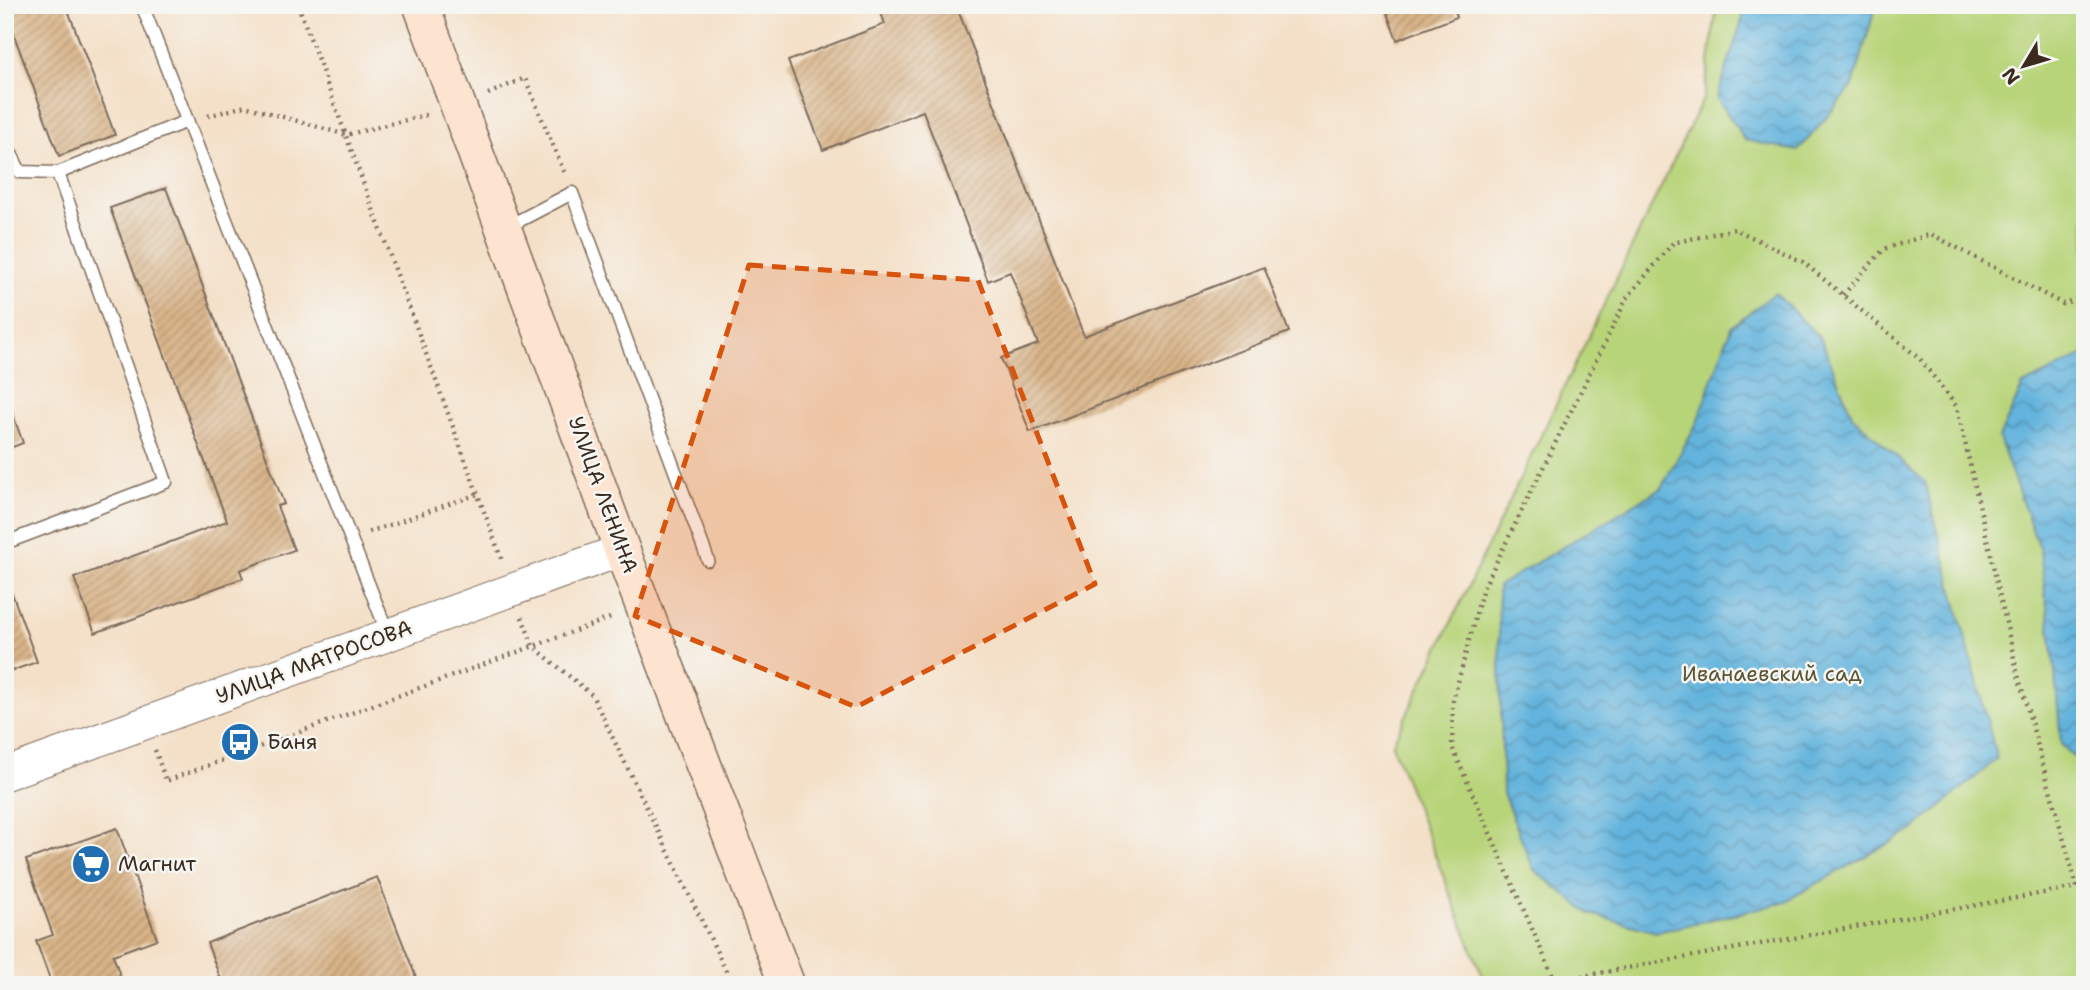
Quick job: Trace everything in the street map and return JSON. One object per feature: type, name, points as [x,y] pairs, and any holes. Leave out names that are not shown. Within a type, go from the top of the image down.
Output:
[{"type":"main road","name":"УЛИЦА ЛЕНИНА","points":[[421,5],[622,550],[787,985]]},
{"type":"street","name":"УЛИЦА МАТРОСОВА","points":[[5,774],[622,550]]},
{"type":"lane","points":[[142,5],[388,635]]},
{"type":"lane","points":[[5,141],[20,172],[58,173],[187,121]]},
{"type":"lane","points":[[5,543],[166,482],[58,173]]},
{"type":"lane","points":[[503,229],[572,193],[708,560]]},
{"type":"path","points":[[298,5],[533,646],[592,695],[733,985]]},
{"type":"path","points":[[486,95],[525,78],[572,193]]},
{"type":"path","points":[[187,121],[245,106],[346,135],[427,115]]},
{"type":"path","points":[[2077,887],[2017,671],[1957,407],[1920,359],[1803,262],[1735,229],[1673,243],[1627,298],[1482,591],[1454,701],[1452,747],[1553,983],[2077,887],[2085,884]]},
{"type":"path","points":[[1843,295],[1884,249],[1931,234],[2063,304],[2085,295]]},
{"type":"path","points":[[351,539],[478,494]]},
{"type":"path","points":[[146,723],[166,781],[644,605]]},
{"type":"highlighted area","points":[[749,265],[978,280],[1095,584],[856,707],[635,616]]},
{"type":"green space","name":"Иванаевский сад","points":[[1717,5],[2085,5],[2085,985],[1486,985],[1392,745],[1704,97]]},
{"type":"water","points":[[1747,5],[1876,5],[1853,86],[1798,151],[1745,140],[1717,98]]},
{"type":"water","points":[[1775,293],[1821,339],[1853,417],[1925,482],[1997,759],[1913,830],[1782,903],[1657,932],[1590,914],[1534,870],[1503,793],[1498,586],[1661,488],[1697,423],[1731,327]]},
{"type":"water","points":[[2085,354],[2085,768],[2061,744],[2040,551],[1999,438],[2023,385]]},
{"type":"building","points":[[5,5],[66,5],[115,135],[59,156]]},
{"type":"building","points":[[878,5],[956,5],[1084,336],[1264,267],[1289,332],[1030,432],[1001,358],[1038,344],[1010,272],[988,281],[923,111],[823,150],[788,61],[885,24]]},
{"type":"building","points":[[1384,5],[1453,5],[1457,17],[1397,40]]},
{"type":"building","points":[[166,188],[284,504],[277,506],[294,550],[240,570],[243,578],[95,633],[74,578],[227,521],[110,208]]},
{"type":"building","points":[[5,396],[23,443],[5,450]]},
{"type":"building","points":[[12,593],[37,662],[5,673],[5,596]]},
{"type":"building","points":[[117,828],[157,939],[113,955],[122,981],[110,985],[52,985],[36,941],[53,935],[26,860]]},
{"type":"building","points":[[377,877],[419,985],[223,985],[207,943]]},
{"type":"place","name":"Баня","points":[[240,742]]},
{"type":"place","name":"Магнит","points":[[91,864]]}]
